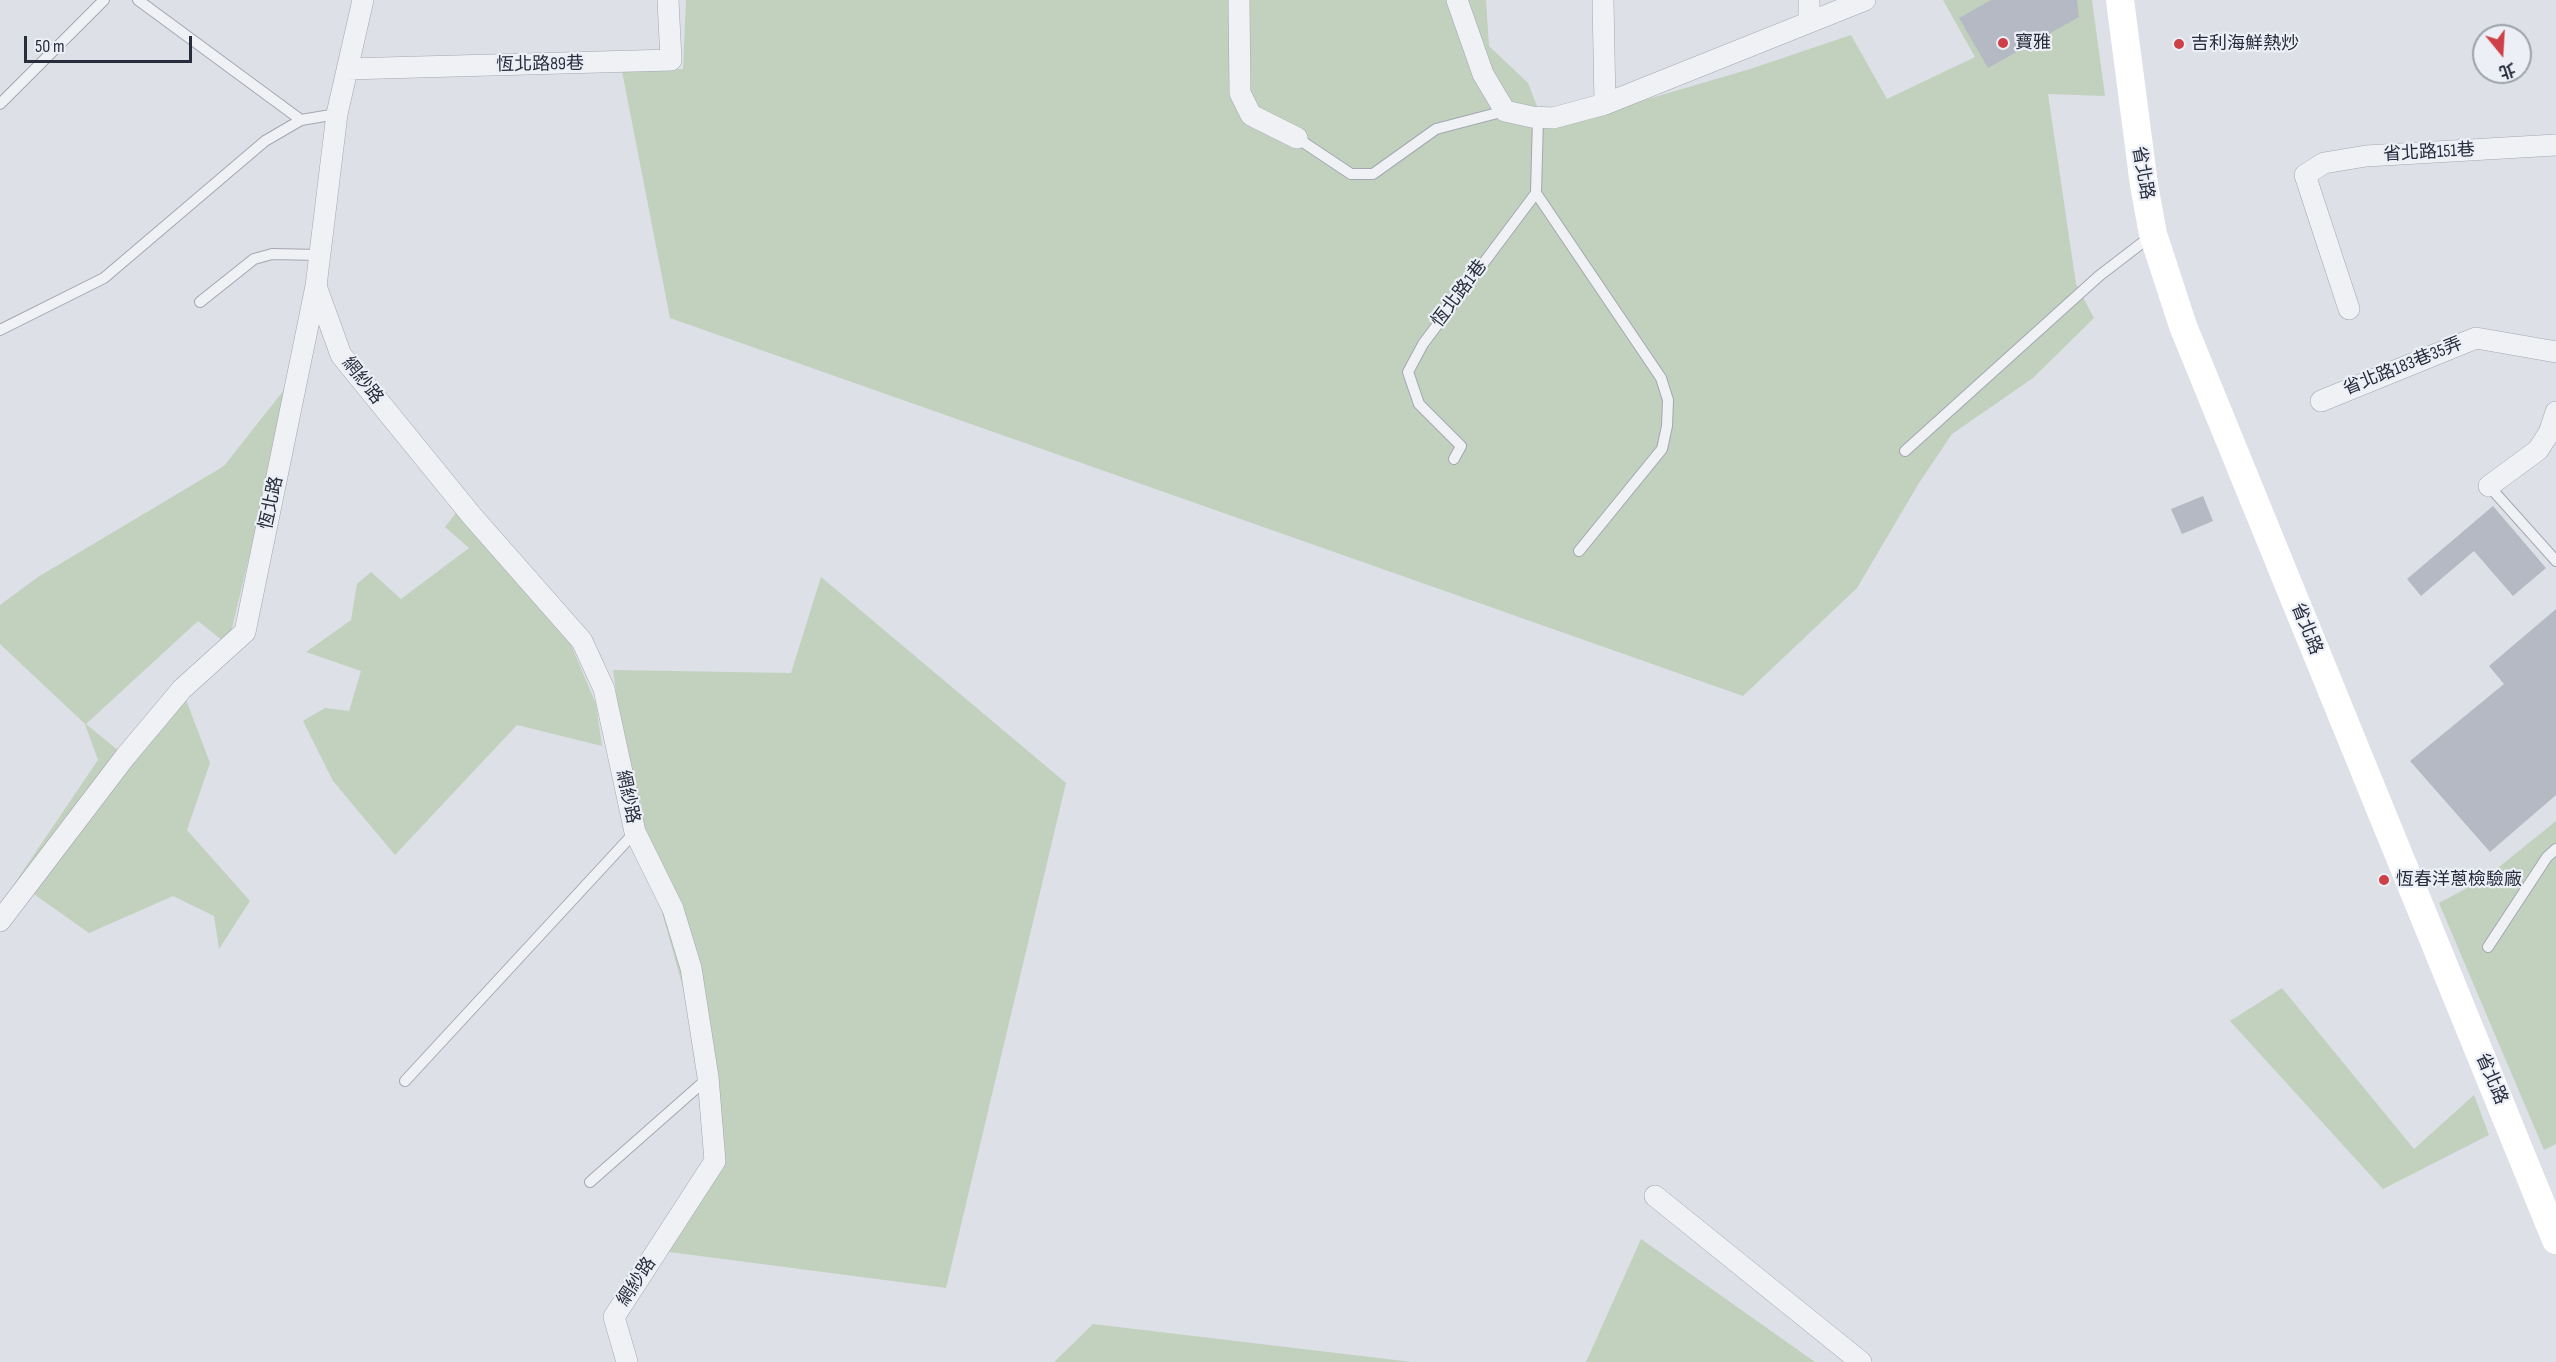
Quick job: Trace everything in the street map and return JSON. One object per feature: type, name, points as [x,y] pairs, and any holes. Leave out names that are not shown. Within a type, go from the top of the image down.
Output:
[{"type":"main road","name":"省北路","points":[[2120,0],[2136,137],[2153,234],[2183,326],[2556,1240]]},
{"type":"main road","points":[[2530,1176],[2556,1195]]},
{"type":"street","name":"恆北路","points":[[0,921],[125,757],[182,689],[245,632],[316,286],[337,114],[363,0]]},
{"type":"street","name":"恆北路89巷","points":[[347,69],[671,60],[668,0]]},
{"type":"street","points":[[1239,0],[1240,93],[1251,115],[1297,138]]},
{"type":"street","points":[[1457,0],[1483,74],[1505,111],[1538,118],[1565,116],[1605,104],[1865,0]]},
{"type":"street","points":[[1603,0],[1605,104]]},
{"type":"street","points":[[1809,0],[1809,22]]},
{"type":"street","name":"省北路151巷","points":[[2349,309],[2305,175],[2324,163],[2366,156],[2556,145]]},
{"type":"street","name":"網紗路","points":[[316,286],[341,355],[472,516],[582,641],[604,689],[635,832],[673,909],[691,968],[708,1077],[715,1161],[614,1317],[627,1362]]},
{"type":"street","name":"省北路183巷35弄","points":[[2321,401],[2476,338],[2556,352]]},
{"type":"street","points":[[2489,486],[2538,450],[2549,433],[2556,412]]},
{"type":"street","points":[[1655,1196],[1861,1362]]},
{"type":"lane","points":[[0,104],[104,0]]},
{"type":"lane","points":[[138,0],[302,120]]},
{"type":"lane","points":[[1297,138],[1351,174],[1373,174],[1436,129],[1505,111]]},
{"type":"lane","points":[[0,330],[104,278],[265,141],[302,120],[337,114]]},
{"type":"lane","points":[[1538,118],[1536,193],[1660,378],[1668,400],[1667,426],[1662,449],[1579,551]]},
{"type":"lane","name":"恆北路1巷","points":[[1454,459],[1461,446],[1419,404],[1408,372],[1423,344],[1536,193]]},
{"type":"lane","points":[[1905,451],[2099,276],[2153,234]]},
{"type":"lane","points":[[200,302],[254,259],[272,254],[320,255]]},
{"type":"lane","points":[[2489,486],[2556,561]]},
{"type":"lane","points":[[405,1081],[635,832]]},
{"type":"lane","points":[[2487,947],[2547,857],[2556,849]]},
{"type":"lane","points":[[590,1182],[708,1077]]},
{"type":"green space","points":[[686,0],[1486,0],[1489,46],[1528,83],[1546,129],[1750,69],[1851,35],[1887,99],[1975,57],[1943,0],[2092,0],[2105,96],[2048,94],[2076,284],[2094,318],[2033,378],[1952,434],[1919,483],[1857,588],[1743,696],[670,318],[622,71],[683,69]]},
{"type":"green space","points":[[291,381],[228,645],[198,621],[86,724],[125,756],[182,689],[210,763],[187,830],[250,901],[219,949],[214,916],[173,896],[89,933],[28,890],[12,887],[98,760],[85,724],[0,644],[0,605],[38,577],[224,466]]},
{"type":"green space","points":[[459,509],[564,628],[596,704],[602,746],[517,725],[395,855],[333,781],[303,721],[325,708],[349,711],[361,671],[306,652],[351,620],[357,584],[371,572],[401,599],[469,548],[445,527]]},
{"type":"green space","points":[[821,577],[1066,783],[946,1288],[654,1250],[715,1161],[708,1077],[644,848],[635,832],[613,670],[791,673]]},
{"type":"green space","points":[[2556,821],[2556,1144],[2544,1150],[2439,903],[2484,879]]},
{"type":"green space","points":[[2282,988],[2414,1149],[2474,1095],[2489,1135],[2383,1189],[2230,1021]]},
{"type":"green space","points":[[1641,1239],[1815,1362],[1586,1362]]},
{"type":"green space","points":[[1093,1324],[1412,1362],[1054,1362]]},
{"type":"building","name":"寶雅","points":[[1991,0],[2077,0],[2079,17],[1988,68],[1959,18]]},
{"type":"building","points":[[2203,496],[2213,521],[2182,534],[2171,509]]},
{"type":"building","points":[[2493,506],[2546,568],[2513,596],[2474,551],[2421,596],[2407,579]]},
{"type":"building","points":[[2556,609],[2556,795],[2490,852],[2410,761],[2504,684],[2489,666]]},
{"type":"place","name":"寶雅","points":[[2003,43]]},
{"type":"place","name":"吉利海鮮熱炒","points":[[2179,44]]},
{"type":"place","name":"恆春洋蔥檢驗廠","points":[[2384,880]]}]
